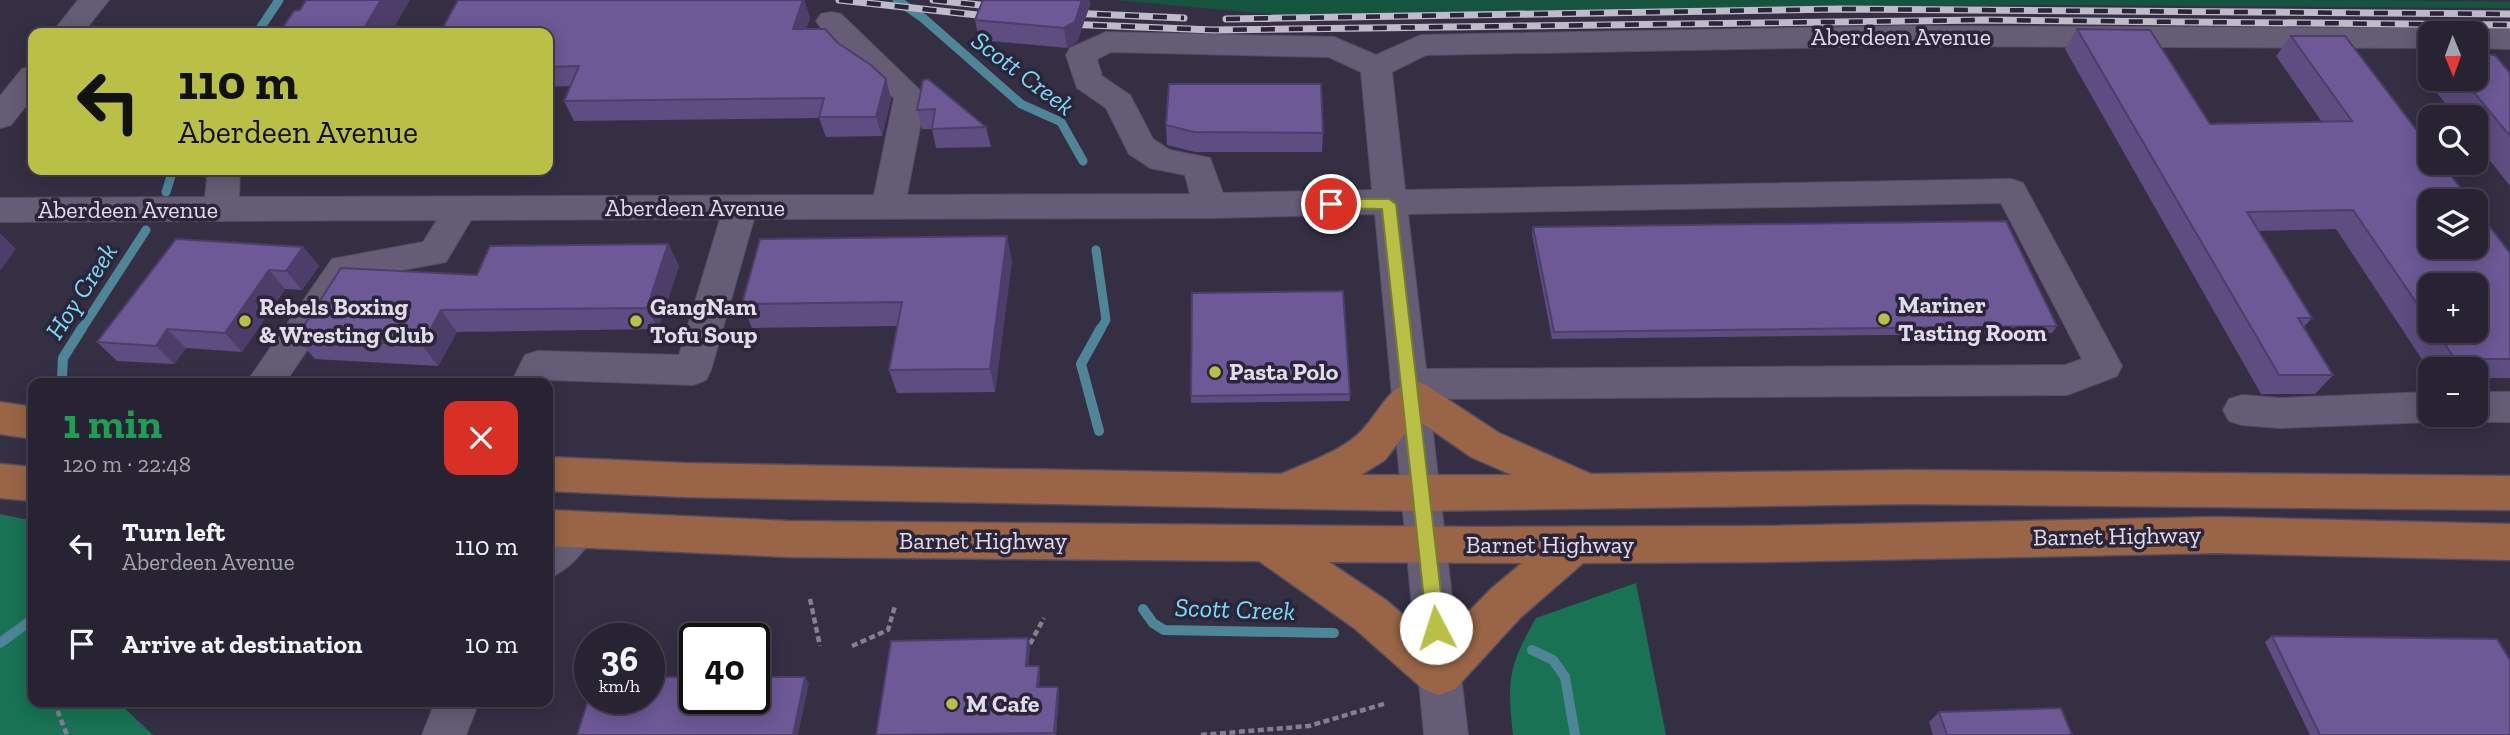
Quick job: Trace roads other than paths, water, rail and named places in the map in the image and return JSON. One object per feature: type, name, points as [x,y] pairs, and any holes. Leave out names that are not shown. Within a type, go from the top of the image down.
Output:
[{"type":"main road","points":[[1284,492],[1352,461],[1371,448],[1411,390],[1485,446],[1590,491]]},
{"type":"main road","points":[[0,418],[28,422]]},
{"type":"main road","name":"Barnet Highway","points":[[553,474],[684,480],[1421,494],[2001,487],[2510,493]]},
{"type":"main road","points":[[0,481],[28,484]]},
{"type":"main road","name":"Barnet Highway","points":[[562,529],[789,539],[1266,544],[1573,546],[2217,535],[2510,542]]},
{"type":"main road","points":[[1266,544],[1370,614],[1439,674],[1506,603],[1573,546]]},
{"type":"street","points":[[831,21],[911,96],[888,207]]},
{"type":"street","name":"Aberdeen Avenue","points":[[1376,67],[1421,45],[1903,36],[2418,38]]},
{"type":"street","points":[[2488,38],[2510,39]]},
{"type":"street","points":[[1211,205],[1198,166],[1161,160],[1140,146],[1119,103],[1088,81],[1081,55],[1106,42],[1334,47],[1376,67],[1435,605],[1446,735]]},
{"type":"street","points":[[0,117],[28,82]]},
{"type":"street","points":[[221,210],[224,175]]},
{"type":"street","name":"Aberdeen Avenue","points":[[0,210],[1389,204],[2011,191],[2104,366],[2067,380],[1411,390]]},
{"type":"street","points":[[532,378],[538,365],[693,370],[740,208]]},
{"type":"street","points":[[268,378],[344,268],[435,253],[461,209]]},
{"type":"street","points":[[2488,407],[2510,407]]},
{"type":"street","points":[[2242,410],[2279,413],[2418,408]]},
{"type":"street","points":[[553,549],[562,529]]},
{"type":"street","points":[[444,735],[455,707]]},
{"type":"lane","points":[[71,28],[94,0]]},
{"type":"waterway","name":"Hoy Creek","points":[[260,28],[279,0]]},
{"type":"waterway","name":"Scott Creek","points":[[897,0],[923,18],[1021,104],[1061,122],[1083,161]]},
{"type":"waterway","name":"Hoy Creek","points":[[166,192],[171,175]]},
{"type":"waterway","name":"Hoy Creek","points":[[81,330],[146,230]]},
{"type":"waterway","name":"Scott Creek","points":[[1096,250],[1106,320],[1100,330]]},
{"type":"waterway","name":"Hoy Creek","points":[[62,378],[63,358],[82,328]]},
{"type":"waterway","name":"Scott Creek","points":[[1099,431],[1081,364],[1101,328]]},
{"type":"waterway","name":"Scott Creek","points":[[1143,609],[1153,623],[1164,630],[1334,633]]},
{"type":"waterway","name":"Hoy Creek","points":[[0,643],[28,623]]},
{"type":"waterway","name":"Scott Creek","points":[[1532,650],[1553,660],[1565,677],[1575,735]]},
{"type":"railway","points":[[839,0],[996,17]]},
{"type":"railway","points":[[933,0],[999,7]]},
{"type":"railway","points":[[1226,19],[1840,9],[2510,14]]},
{"type":"railway","points":[[1069,13],[1184,18]]},
{"type":"railway","points":[[1065,24],[1213,30],[1984,20],[2510,25]]},
{"type":"place","name":"Mariner Tasting Room","points":[[1884,319]]},
{"type":"place","name":"Rebels Boxing & Wresting Club","points":[[245,321]]},
{"type":"place","name":"GangNam Tofu Soup","points":[[636,321]]},
{"type":"place","name":"Pasta Polo","points":[[1215,372]]},
{"type":"place","name":"M Cafe","points":[[952,704]]}]
